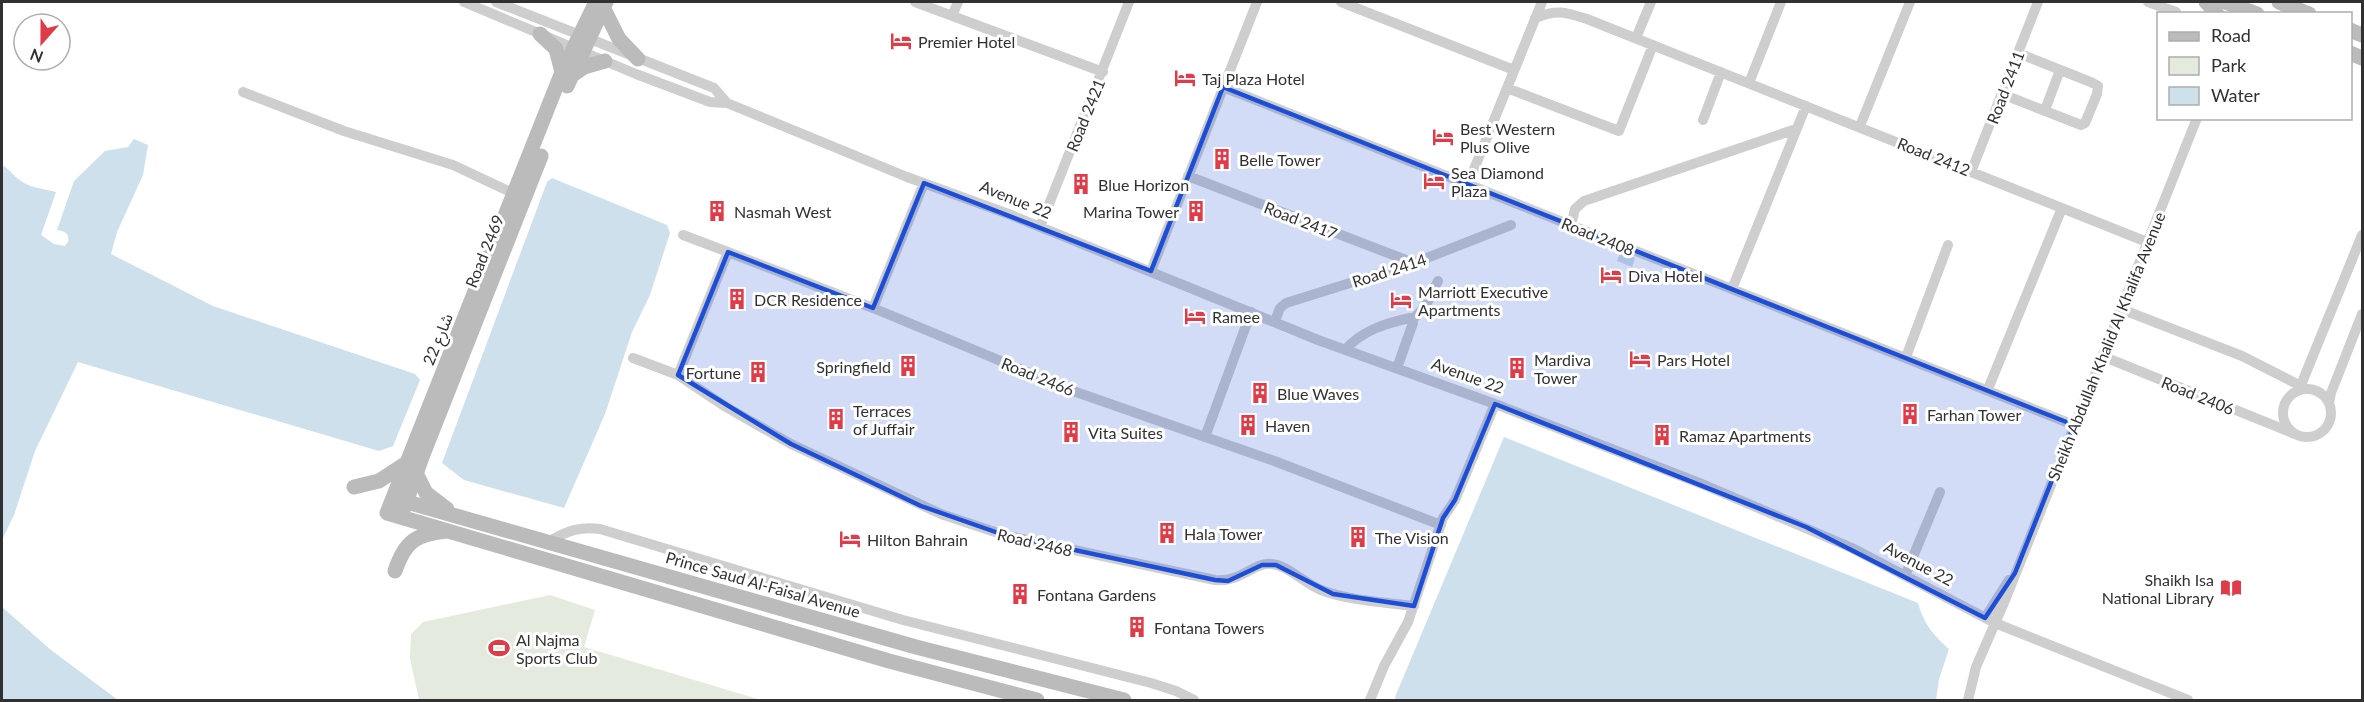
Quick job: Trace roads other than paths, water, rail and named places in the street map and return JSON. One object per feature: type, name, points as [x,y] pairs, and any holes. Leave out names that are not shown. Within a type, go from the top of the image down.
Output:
[{"type":"street","name":"Avenue 22","points":[[464,2],[540,34],[638,59],[714,88],[727,103]]},
{"type":"street","name":"Avenue 22","points":[[496,2],[582,43],[605,61],[710,102],[727,103],[1345,350],[1494,404],[1806,527],[1995,623],[2188,700]]},
{"type":"street","points":[[915,2],[1102,72]]},
{"type":"street","points":[[952,16],[958,2]]},
{"type":"street","name":"Road 2421","points":[[1040,227],[1130,2]]},
{"type":"street","points":[[1151,271],[1257,2]]},
{"type":"street","points":[[1341,2],[1514,70]]},
{"type":"street","points":[[1468,184],[1542,2]]},
{"type":"street","name":"Road 2412","points":[[1560,2],[1587,19]]},
{"type":"street","points":[[1636,38],[1651,2]]},
{"type":"street","points":[[1749,83],[1780,2]]},
{"type":"street","points":[[1860,126],[1910,2]]},
{"type":"street","name":"Road 2411","points":[[1971,172],[2038,2]]},
{"type":"street","points":[[2148,2],[2176,12]]},
{"type":"street","points":[[2279,2],[2304,12]]},
{"type":"street","points":[[602,4],[619,39],[638,59]]},
{"type":"street","name":"Road 2469","points":[[451,531],[394,514],[567,74],[602,4]]},
{"type":"street","name":"Road 2412","points":[[1535,18],[1552,11],[1587,19],[2147,242]]},
{"type":"street","points":[[540,34],[556,50],[567,74]]},
{"type":"street","points":[[1507,88],[1619,131],[1653,45]]},
{"type":"street","points":[[2002,94],[2081,125],[2085,123],[2097,94],[2098,86],[2018,54]]},
{"type":"street","points":[[243,92],[344,131],[453,165],[515,194],[567,74],[605,61]]},
{"type":"street","points":[[2045,111],[2060,70]]},
{"type":"street","points":[[1702,120],[1721,72]]},
{"type":"street","name":"Road 2408","points":[[1223,87],[2074,425]]},
{"type":"street","points":[[1731,289],[1806,106]]},
{"type":"street","name":"Sheikh Abdullah Khalid Al Khalifa Avenue","points":[[1968,700],[1976,667],[2196,120]]},
{"type":"street","points":[[1571,225],[1575,209],[1584,201],[1796,129]]},
{"type":"street","name":"Road 2417","points":[[1188,176],[1414,263]]},
{"type":"street","points":[[873,308],[924,183]]},
{"type":"street","name":"شارع 22","points":[[412,467],[515,194]]},
{"type":"street","points":[[1988,389],[2062,208]]},
{"type":"street","name":"Road 2414","points":[[1275,321],[1280,309],[1286,303],[1414,263],[1511,225]]},
{"type":"street","name":"Road 2466","points":[[682,235],[873,308],[1073,391],[1277,462],[1441,525]]},
{"type":"street","points":[[2362,235],[2302,388],[2288,398],[2283,410],[2285,423],[2295,434],[2308,437],[2322,432],[2330,418],[2331,393],[2362,314]]},
{"type":"street","points":[[1906,357],[1948,245]]},
{"type":"street","points":[[678,375],[728,252]]},
{"type":"street","points":[[1396,368],[1412,320],[1425,308],[1438,281]]},
{"type":"street","points":[[2121,309],[2242,356],[2302,388],[2320,393],[2329,403]]},
{"type":"street","points":[[1205,437],[1251,312]]},
{"type":"street","points":[[1345,350],[1353,340],[1364,333],[1408,318],[1412,320]]},
{"type":"street","name":"Road 2406","points":[[2102,356],[2295,434]]},
{"type":"street","name":"Road 2468","points":[[633,358],[678,375],[726,407],[791,444],[921,506],[1004,536],[1215,580],[1228,581],[1262,565],[1276,565],[1314,587],[1333,594],[1414,606]]},
{"type":"street","points":[[1370,700],[1408,622],[1443,518],[1455,501],[1494,404]]},
{"type":"street","points":[[354,487],[379,481],[412,467],[426,493],[460,516]]},
{"type":"street","points":[[1905,576],[1940,492]]},
{"type":"street","name":"Prince Saud Al-Faisal Avenue","points":[[400,499],[916,647],[1124,700]]},
{"type":"street","points":[[550,541],[564,532],[582,527],[600,529],[903,620],[1151,683],[1194,700]]},
{"type":"street","points":[[396,571],[401,556],[413,540],[433,532],[451,531],[879,659],[1037,700]]},
{"type":"street","name":"Sheikh Abdullah Khalid Al Khalifa Avenue","points":[[1985,618],[1998,594],[2015,573]]},
{"type":"street","points":[[1378,700],[1389,670],[1389,657]]},
{"type":"water","points":[[134,139],[148,145],[143,175],[117,232],[111,254],[213,306],[415,374],[420,380],[393,446],[379,451],[78,362],[35,451],[14,515],[2,540],[2,165],[18,179],[33,187],[56,192],[41,235],[54,244],[65,246],[68,242],[67,235],[57,230],[74,181],[105,151],[128,147]]},
{"type":"water","points":[[552,178],[667,225],[670,233],[650,295],[632,332],[605,414],[564,508],[464,480],[442,463],[547,182]]},
{"type":"water","points":[[1620,253],[1635,258],[1632,267],[1617,261]]},
{"type":"water","points":[[1504,437],[1918,603],[1930,629],[1949,649],[1939,679],[1936,700],[1396,700],[1395,697]]},
{"type":"water","points":[[2,607],[51,650],[118,700],[2,700]]},
{"type":"place","name":"Premier Hotel","points":[[901,41]]},
{"type":"place","name":"Taj Plaza Hotel","points":[[1185,78]]},
{"type":"place","name":"Best Western Plus Olive","points":[[1443,137]]},
{"type":"place","name":"Belle Tower","points":[[1222,159]]},
{"type":"place","name":"Sea Diamond Plaza","points":[[1434,181]]},
{"type":"place","name":"Blue Horizon","points":[[1081,184]]},
{"type":"place","name":"Nasmah West","points":[[717,211]]},
{"type":"place","name":"Marina Tower","points":[[1196,211]]},
{"type":"place","name":"Diva Hotel","points":[[1611,275]]},
{"type":"place","name":"DCR Residence","points":[[737,299]]},
{"type":"place","name":"Marriott Executive Apartments","points":[[1401,300]]},
{"type":"place","name":"Ramee","points":[[1195,316]]},
{"type":"place","name":"Pars Hotel","points":[[1640,359]]},
{"type":"place","name":"Springfield","points":[[908,366]]},
{"type":"place","name":"Mardiva Tower","points":[[1517,368]]},
{"type":"place","name":"Fortune","points":[[758,372]]},
{"type":"place","name":"Blue Waves","points":[[1260,393]]},
{"type":"place","name":"Farhan Tower","points":[[1910,414]]},
{"type":"place","name":"Terraces of Juffair","points":[[836,419]]},
{"type":"place","name":"Haven","points":[[1248,425]]},
{"type":"place","name":"Vita Suites","points":[[1071,432]]},
{"type":"place","name":"Ramaz Apartments","points":[[1662,435]]},
{"type":"place","name":"Hala Tower","points":[[1167,533]]},
{"type":"place","name":"The Vision","points":[[1358,537]]},
{"type":"place","name":"Hilton Bahrain","points":[[850,539]]},
{"type":"place","name":"Shaikh Isa National Library","points":[[2231,588]]},
{"type":"place","name":"Fontana Gardens","points":[[1020,594]]},
{"type":"place","name":"Fontana Towers","points":[[1137,627]]},
{"type":"place","name":"Al Najma Sports Club","points":[[499,648]]}]
